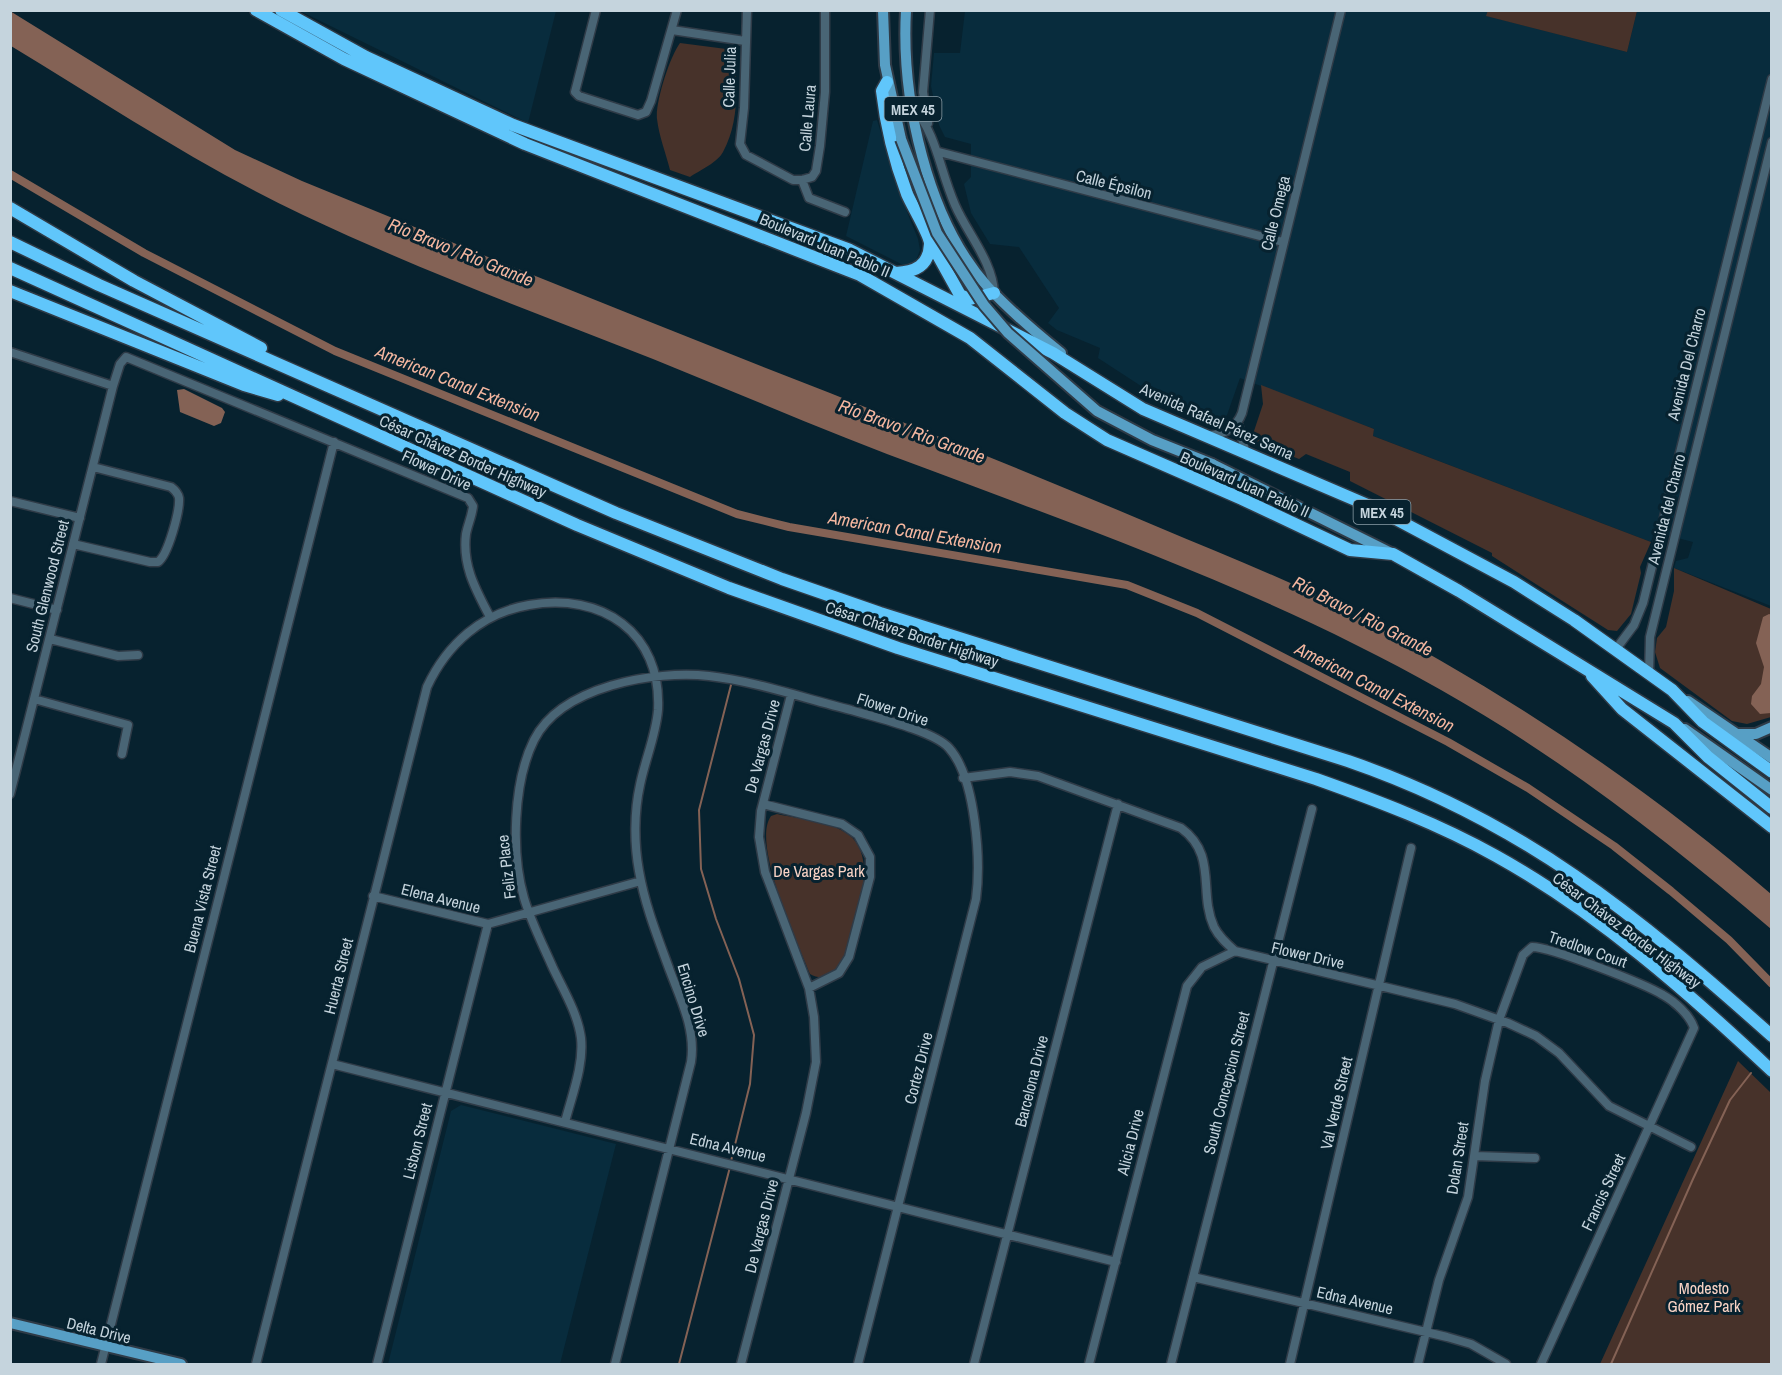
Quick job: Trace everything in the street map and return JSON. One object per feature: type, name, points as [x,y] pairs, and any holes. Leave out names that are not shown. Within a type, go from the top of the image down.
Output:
[{"type":"highway","name":"Boulevard Juan Pablo II","points":[[256,10],[344,59],[525,144],[860,275],[970,338],[1065,413],[1107,440],[1242,499],[1350,550],[1393,554]]},
{"type":"highway","name":"Boulevard Juan Pablo II","points":[[281,10],[366,57],[513,125],[850,250],[1076,365]]},
{"type":"highway","points":[[887,82],[882,91],[890,135],[906,192],[930,241],[960,295],[970,299],[994,293]]},
{"type":"highway","points":[[10,208],[134,280],[338,390]]},
{"type":"highway","points":[[895,273],[912,272],[920,267],[927,258],[930,241]]},
{"type":"highway","name":"César Chávez Border Highway","points":[[10,242],[99,285],[616,513],[782,579],[880,613],[1348,761],[1422,789],[1511,833],[1559,862],[1623,909],[1772,1036]]},
{"type":"highway","name":"César Chávez Border Highway","points":[[10,268],[577,525],[750,596],[909,651],[1316,779],[1374,800],[1450,832],[1530,877],[1606,930],[1725,1027],[1772,1071]]},
{"type":"highway","points":[[10,291],[244,385],[312,405]]},
{"type":"highway","name":"Avenida Rafael Pérez Serna","points":[[1076,365],[1143,409],[1317,482],[1437,540],[1514,582],[1649,673],[1672,690],[1703,722],[1772,772]]},
{"type":"highway","name":"MEX 45","points":[[1393,554],[1674,723]]},
{"type":"highway","points":[[1583,667],[1622,709],[1772,826]]},
{"type":"highway","points":[[1674,723],[1708,757],[1772,808]]},
{"type":"main road","name":"MEX 45","points":[[883,10],[882,47],[887,82],[901,139],[937,232],[984,305],[1008,333],[1097,411],[1152,440],[1212,464],[1393,554]]},
{"type":"main road","name":"Avenida Rafael Pérez Serna","points":[[906,10],[906,57],[912,104],[922,155],[934,193],[966,257],[994,293],[1014,314],[1076,365]]},
{"type":"main road","name":"MEX 45","points":[[1672,690],[1772,758]]},
{"type":"main road","name":"MEX 45","points":[[1674,723],[1772,790]]},
{"type":"main road","points":[[1739,734],[1756,734],[1772,727]]},
{"type":"main road","name":"Delta Drive","points":[[10,1323],[181,1365]]},
{"type":"street","points":[[596,10],[575,89],[577,95],[631,114],[646,112],[677,10]]},
{"type":"street","name":"Calle Julia","points":[[747,10],[745,91],[740,144],[746,155],[793,180],[802,180]]},
{"type":"street","name":"Calle Laura","points":[[802,180],[814,174],[819,157],[825,92],[825,10]]},
{"type":"street","points":[[928,127],[923,92],[930,10]]},
{"type":"street","name":"Calle Omega","points":[[1238,423],[1341,10]]},
{"type":"street","points":[[672,30],[745,41]]},
{"type":"street","name":"Avenida Del Charro","points":[[1616,649],[1634,625],[1642,603],[1772,79]]},
{"type":"street","points":[[912,104],[928,127],[939,152],[955,205],[990,271],[994,293]]},
{"type":"street","name":"Avenida del Charro","points":[[1649,673],[1649,649],[1653,624],[1772,142]]},
{"type":"street","name":"Calle Épsilon","points":[[939,152],[1283,242]]},
{"type":"street","points":[[802,180],[809,198],[845,212]]},
{"type":"street","points":[[10,352],[113,386]]},
{"type":"street","name":"Flower Drive","points":[[113,386],[122,360],[130,358],[468,498],[473,506],[467,532],[466,560],[472,582],[490,617]]},
{"type":"street","name":"South Glenwood Street","points":[[10,794],[113,386]]},
{"type":"street","points":[[1203,436],[1223,433],[1238,423],[1246,454]]},
{"type":"street","name":"Buena Vista Street","points":[[101,1365],[334,442]]},
{"type":"street","points":[[73,543],[155,562],[165,555],[169,542],[179,502],[175,490],[93,467]]},
{"type":"street","points":[[10,501],[80,518]]},
{"type":"street","points":[[10,598],[57,610]]},
{"type":"street","points":[[490,617],[521,606],[550,603],[576,605],[603,611],[616,617],[635,633],[646,651],[654,679]]},
{"type":"street","name":"Huerta Street","points":[[256,1365],[427,687],[451,648],[490,617]]},
{"type":"street","points":[[50,639],[118,656],[138,655]]},
{"type":"street","name":"Flower Drive","points":[[654,679],[708,676],[881,718],[940,740],[956,757],[963,778]]},
{"type":"street","name":"Encino Drive","points":[[615,1365],[691,1062],[692,1039],[649,914],[641,881],[636,818],[640,785],[656,721],[654,679]]},
{"type":"street","name":"Feliz Place","points":[[566,1122],[580,1062],[579,1029],[529,914],[520,884],[516,839],[523,773],[534,739],[549,719],[577,698],[612,686],[654,679]]},
{"type":"street","name":"De Vargas Drive","points":[[741,1365],[808,1104],[816,1062],[815,1028],[809,988],[765,872],[759,837],[763,804],[791,695]]},
{"type":"street","points":[[34,699],[128,725],[122,754]]},
{"type":"street","points":[[963,778],[989,773],[1028,774],[1052,780],[1181,828],[1196,841],[1203,858],[1210,917],[1218,933],[1235,951]]},
{"type":"street","name":"Cortez Drive","points":[[858,1365],[976,899],[978,841],[963,778]]},
{"type":"street","name":"De Vargas Drive","points":[[763,804],[842,824],[858,835],[870,857],[870,877],[849,957],[838,973],[809,988]]},
{"type":"street","name":"Barcelona Drive","points":[[974,1365],[1118,804]]},
{"type":"street","name":"South Concepcion Street","points":[[1171,1365],[1312,809]]},
{"type":"street","name":"Val Verde Street","points":[[1290,1365],[1411,848]]},
{"type":"street","name":"Elena Avenue","points":[[373,896],[488,924],[641,881]]},
{"type":"street","name":"Lisbon Street","points":[[377,1365],[488,924]]},
{"type":"street","name":"Tredlow Court","points":[[1523,955],[1527,950],[1539,947],[1644,985],[1664,995],[1677,1006],[1692,1022],[1694,1033]]},
{"type":"street","name":"Flower Drive","points":[[1235,951],[1455,1004],[1499,1020],[1544,1041],[1609,1106],[1691,1147]]},
{"type":"street","name":"Alicia Drive","points":[[1089,1365],[1186,986],[1202,967],[1235,951]]},
{"type":"street","name":"Dolan Street","points":[[1418,1365],[1438,1280],[1468,1197],[1485,1081],[1499,1020],[1523,955]]},
{"type":"street","name":"Francis Street","points":[[1541,1365],[1694,1033]]},
{"type":"street","name":"Edna Avenue","points":[[332,1064],[1116,1262]]},
{"type":"street","points":[[1474,1156],[1535,1158]]},
{"type":"street","name":"Edna Avenue","points":[[1193,1277],[1426,1331],[1470,1344],[1506,1365]]},
{"type":"shaded area","points":[[300,11],[556,11],[528,123]]},
{"type":"shaded area","points":[[965,11],[1488,11],[1487,16],[1627,52],[1637,11],[1771,11],[1771,606],[1674,568],[1676,561],[1688,558],[1693,542],[1654,532],[1651,542],[1373,436],[1374,429],[1240,378],[1227,415],[1220,423],[1182,408],[1141,386],[1098,358],[1100,348],[1057,330],[1048,323],[1059,308],[1019,247],[990,244],[971,213],[964,184],[971,177],[971,144],[945,137],[939,125],[931,86],[934,53],[960,53]]},
{"type":"shaded area","points":[[877,120],[899,192],[918,239],[920,250],[914,266],[905,266],[846,236],[873,121]]},
{"type":"shaded area","points":[[461,1105],[616,1144],[560,1364],[388,1364],[451,1111]]},
{"type":"green space","points":[[1488,10],[1637,11],[1627,52],[1486,16]]},
{"type":"green space","points":[[680,43],[734,50],[735,63],[735,115],[728,140],[717,159],[690,177],[670,170],[657,119],[658,102],[664,80]]},
{"type":"green space","points":[[1261,385],[1374,429],[1373,436],[1651,542],[1640,567],[1641,573],[1631,614],[1617,631],[1608,630],[1492,556],[1492,553],[1350,481],[1350,472],[1306,454],[1299,459],[1255,441],[1252,437],[1263,404]]},
{"type":"green space","points":[[1674,568],[1771,609],[1771,717],[1747,724],[1732,721],[1660,668],[1655,652],[1657,638],[1666,627],[1674,591]]},
{"type":"green space","name":"De Vargas Park","points":[[777,814],[842,830],[858,846],[863,860],[862,894],[845,958],[835,971],[826,976],[810,974],[778,894],[771,870],[766,830],[771,816]]},
{"type":"green space","name":"Modesto Gómez Park","points":[[1738,1061],[1771,1093],[1771,1364],[1600,1364]]},
{"type":"water","name":"Río Bravo / Rio Grande","points":[[10,11],[235,150],[302,181],[1036,476],[1306,590],[1355,614],[1518,707],[1622,777],[1673,815],[1771,894],[1771,929],[1653,832],[1571,772],[1485,716],[1379,657],[1254,597],[1190,570],[825,430],[433,272],[303,215],[191,156],[11,46]]},
{"type":"water","points":[[184,389],[222,408],[225,412],[221,423],[214,426],[180,412],[177,390]]},
{"type":"water","points":[[1772,615],[1771,713],[1760,714],[1751,704],[1752,696],[1761,684],[1764,667],[1756,643],[1763,617]]},
{"type":"waterway","name":"American Canal Extension","points":[[10,174],[144,253],[335,351],[737,514],[789,527],[1127,585],[1197,613],[1448,742],[1528,788],[1614,846],[1671,891],[1729,940],[1772,984]]},
{"type":"waterway","points":[[731,1161],[750,1084],[754,1035],[739,979],[716,919],[701,869],[699,810],[732,681]]},
{"type":"waterway","points":[[1611,1364],[1730,1100],[1751,1073]]},
{"type":"waterway","points":[[679,1364],[730,1167]]}]
